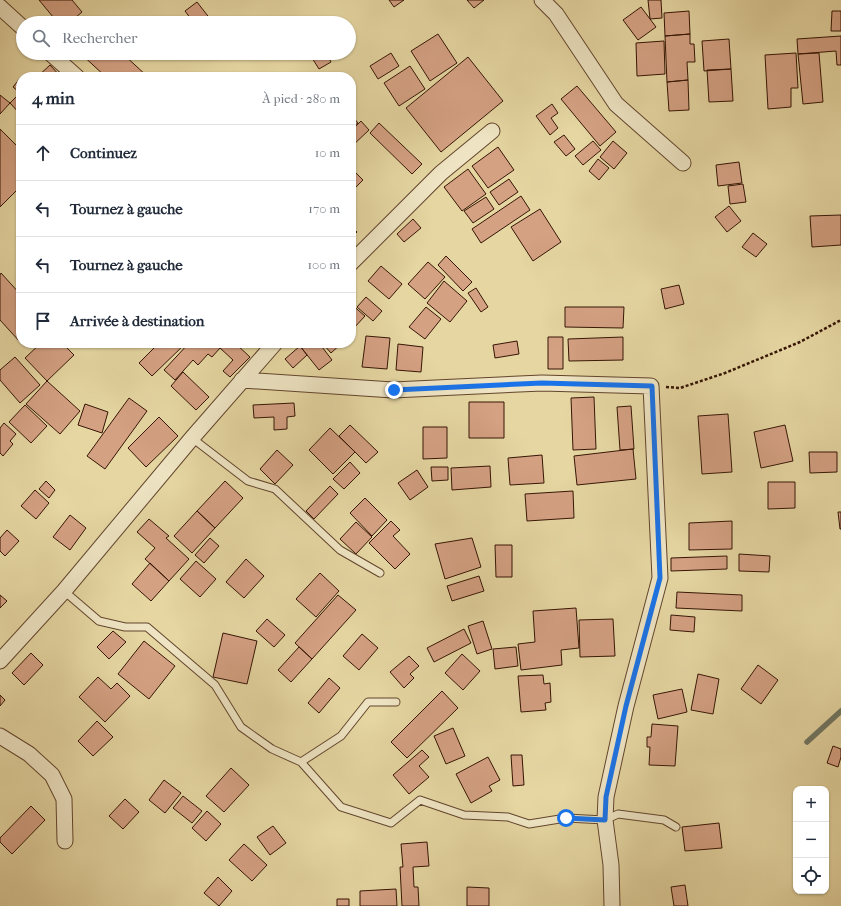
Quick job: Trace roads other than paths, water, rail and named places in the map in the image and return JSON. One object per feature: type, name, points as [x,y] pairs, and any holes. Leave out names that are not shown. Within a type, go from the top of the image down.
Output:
[{"type":"street","points":[[542,0],[556,14],[616,104],[683,163]]},
{"type":"street","points":[[0,7],[16,22]]},
{"type":"street","points":[[58,60],[71,72]]},
{"type":"street","points":[[356,258],[441,173],[492,131]]},
{"type":"street","points":[[0,661],[64,591],[192,438],[271,348]]},
{"type":"street","points":[[242,380],[394,390],[542,383],[652,386],[660,578],[626,706],[606,797],[605,820],[611,865],[612,906]]},
{"type":"street","points":[[0,736],[29,754],[52,775],[64,799],[65,841]]},
{"type":"lane","points":[[192,438],[248,481],[275,489],[340,550],[380,573]]},
{"type":"lane","points":[[64,591],[99,621],[125,627],[147,628],[215,685],[241,727],[272,750],[301,762],[341,807],[391,822],[420,800],[464,816],[508,817],[529,824],[566,818],[605,820],[618,814],[664,820],[676,827]]},
{"type":"lane","points":[[301,762],[340,736],[368,702],[396,702]]},
{"type":"waterway","points":[[807,742],[841,711]]}]
